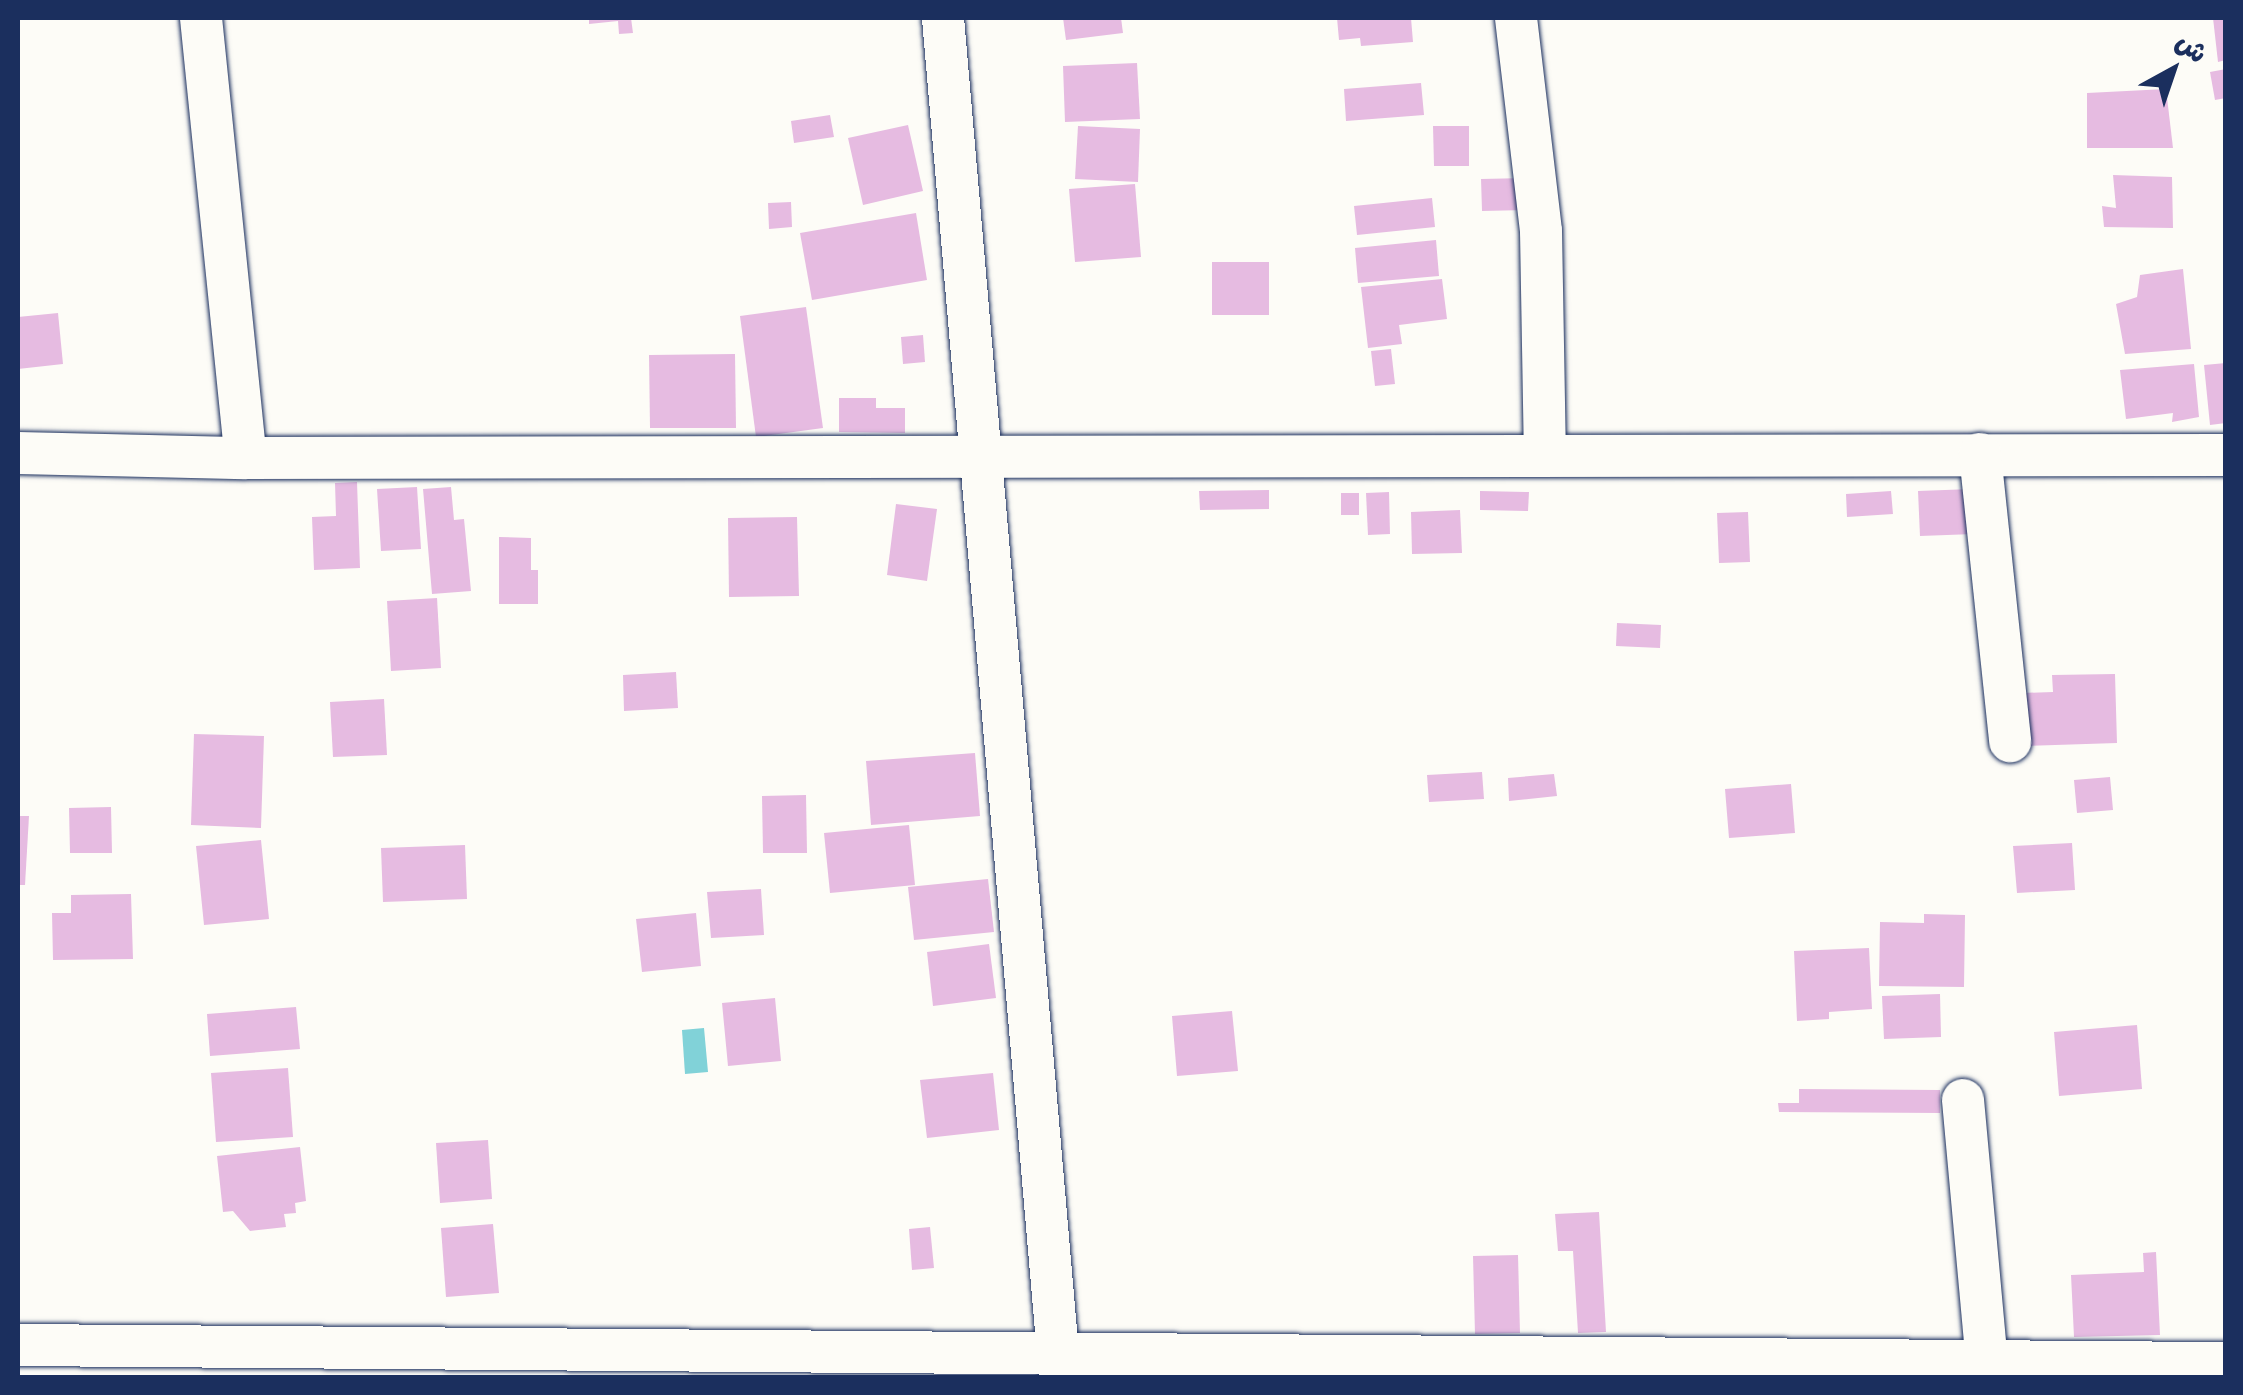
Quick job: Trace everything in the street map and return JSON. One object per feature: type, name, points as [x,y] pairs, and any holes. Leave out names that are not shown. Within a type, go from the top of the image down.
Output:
[{"type":"street","points":[[201,18],[246,458]]},
{"type":"street","points":[[942,18],[1058,1366]]},
{"type":"street","points":[[1516,18],[1541,231],[1545,454]]},
{"type":"street","points":[[18,453],[246,458],[978,453],[2226,455]]},
{"type":"street","points":[[1980,454],[2010,741]]},
{"type":"street","points":[[1962,1100],[1987,1362]]},
{"type":"street","points":[[18,1345],[1058,1366],[2226,1363]]},
{"type":"water","points":[[704,1028],[708,1072],[685,1074],[682,1030]]},
{"type":"building","points":[[589,18],[631,18],[633,33],[619,34],[618,21],[589,24]]},
{"type":"building","points":[[1063,18],[1121,18],[1123,33],[1066,40]]},
{"type":"building","points":[[1337,18],[1411,18],[1413,42],[1361,46],[1360,38],[1339,40]]},
{"type":"building","points":[[2213,18],[2226,18],[2226,60],[2218,62]]},
{"type":"building","points":[[1137,63],[1140,119],[1065,122],[1063,66]]},
{"type":"building","points":[[2226,69],[2226,98],[2215,100],[2210,72]]},
{"type":"building","points":[[1421,83],[1424,115],[1346,121],[1344,89]]},
{"type":"building","points":[[2166,89],[2173,148],[2087,148],[2087,93]]},
{"type":"building","points":[[830,115],[834,137],[794,143],[791,121]]},
{"type":"building","points":[[908,125],[923,191],[863,205],[848,138]]},
{"type":"building","points":[[1078,126],[1140,129],[1138,182],[1075,179]]},
{"type":"building","points":[[1433,126],[1469,126],[1469,166],[1434,166]]},
{"type":"building","points":[[2113,175],[2172,177],[2173,228],[2104,227],[2102,206],[2116,208]]},
{"type":"building","points":[[1527,178],[1528,210],[1482,211],[1481,179]]},
{"type":"building","points":[[1135,184],[1141,257],[1075,262],[1069,189]]},
{"type":"building","points":[[1432,198],[1435,227],[1357,235],[1354,206]]},
{"type":"building","points":[[791,202],[792,227],[769,229],[768,203]]},
{"type":"building","points":[[916,213],[927,280],[812,300],[800,233]]},
{"type":"building","points":[[1436,240],[1439,276],[1358,283],[1355,248]]},
{"type":"building","points":[[1212,262],[1269,262],[1269,315],[1212,315]]},
{"type":"building","points":[[2183,269],[2191,349],[2125,354],[2116,304],[2137,297],[2140,275]]},
{"type":"building","points":[[1442,279],[1447,319],[1399,325],[1402,344],[1368,348],[1361,287]]},
{"type":"building","points":[[806,307],[823,428],[756,437],[740,316]]},
{"type":"building","points":[[58,313],[63,364],[18,369],[18,317]]},
{"type":"building","points":[[923,335],[925,362],[903,364],[901,337]]},
{"type":"building","points":[[1391,349],[1395,384],[1375,386],[1371,351]]},
{"type":"building","points":[[735,354],[736,428],[650,428],[649,355]]},
{"type":"building","points":[[2226,363],[2226,423],[2210,425],[2204,365]]},
{"type":"building","points":[[2194,364],[2199,417],[2172,422],[2173,413],[2126,419],[2120,370]]},
{"type":"building","points":[[839,398],[876,398],[876,408],[905,408],[905,433],[839,432]]},
{"type":"building","points":[[357,482],[360,568],[314,570],[312,517],[336,516],[335,483]]},
{"type":"building","points":[[417,487],[421,549],[381,551],[377,489]]},
{"type":"building","points":[[451,487],[454,520],[464,519],[471,591],[432,594],[423,489]]},
{"type":"building","points":[[1972,489],[1974,534],[1920,536],[1918,491]]},
{"type":"building","points":[[1269,490],[1269,509],[1200,510],[1199,491]]},
{"type":"building","points":[[1480,491],[1529,492],[1528,511],[1480,510]]},
{"type":"building","points":[[1891,491],[1893,514],[1847,517],[1846,494]]},
{"type":"building","points":[[1389,492],[1390,534],[1368,535],[1366,493]]},
{"type":"building","points":[[1341,493],[1359,493],[1359,515],[1341,515]]},
{"type":"building","points":[[896,504],[937,509],[927,581],[887,575]]},
{"type":"building","points":[[1460,510],[1462,553],[1412,554],[1411,512]]},
{"type":"building","points":[[1748,512],[1750,562],[1719,563],[1717,513]]},
{"type":"building","points":[[797,517],[799,596],[729,597],[728,518]]},
{"type":"building","points":[[499,537],[531,538],[531,570],[538,570],[538,604],[499,604]]},
{"type":"building","points":[[437,598],[441,668],[391,671],[387,601]]},
{"type":"building","points":[[1617,623],[1661,625],[1660,648],[1616,646]]},
{"type":"building","points":[[676,672],[678,708],[624,711],[623,675]]},
{"type":"building","points":[[2115,674],[2117,743],[2023,746],[2021,693],[2053,692],[2052,675]]},
{"type":"building","points":[[384,699],[387,755],[333,757],[330,702]]},
{"type":"building","points":[[194,734],[264,736],[261,828],[191,825]]},
{"type":"building","points":[[975,753],[980,816],[871,825],[866,761]]},
{"type":"building","points":[[1482,772],[1484,799],[1429,802],[1427,775]]},
{"type":"building","points":[[1554,774],[1557,796],[1509,801],[1508,778]]},
{"type":"building","points":[[2110,777],[2113,810],[2077,813],[2074,780]]},
{"type":"building","points":[[1791,784],[1795,833],[1729,838],[1725,789]]},
{"type":"building","points":[[806,795],[807,853],[763,853],[762,796]]},
{"type":"building","points":[[111,807],[112,853],[70,853],[69,808]]},
{"type":"building","points":[[18,816],[29,816],[25,885],[18,885]]},
{"type":"building","points":[[909,825],[915,885],[830,893],[824,833]]},
{"type":"building","points":[[261,840],[269,919],[204,925],[196,846]]},
{"type":"building","points":[[2072,843],[2075,890],[2017,893],[2013,846]]},
{"type":"building","points":[[465,845],[467,899],[383,902],[381,848]]},
{"type":"building","points":[[988,879],[994,932],[914,940],[908,887]]},
{"type":"building","points":[[761,889],[764,935],[711,938],[707,892]]},
{"type":"building","points":[[131,894],[133,959],[53,960],[52,913],[71,913],[71,895]]},
{"type":"building","points":[[696,913],[701,966],[642,972],[636,919]]},
{"type":"building","points":[[1924,914],[1965,915],[1964,987],[1879,986],[1880,922],[1924,923]]},
{"type":"building","points":[[989,944],[996,998],[933,1006],[927,952]]},
{"type":"building","points":[[1869,948],[1872,1009],[1829,1012],[1829,1019],[1797,1021],[1794,951]]},
{"type":"building","points":[[1940,994],[1941,1037],[1884,1039],[1882,996]]},
{"type":"building","points":[[775,998],[781,1061],[728,1066],[722,1003]]},
{"type":"building","points":[[296,1007],[300,1049],[210,1056],[207,1014]]},
{"type":"building","points":[[1232,1011],[1238,1071],[1177,1076],[1172,1016]]},
{"type":"building","points":[[2137,1025],[2142,1089],[2059,1096],[2054,1032]]},
{"type":"building","points":[[288,1068],[293,1137],[216,1142],[211,1073]]},
{"type":"building","points":[[993,1073],[999,1130],[927,1138],[920,1080]]},
{"type":"building","points":[[1799,1089],[1940,1090],[1940,1113],[1779,1112],[1778,1103],[1799,1103]]},
{"type":"building","points":[[488,1140],[492,1199],[440,1203],[436,1143]]},
{"type":"building","points":[[300,1147],[306,1201],[295,1203],[296,1213],[284,1214],[286,1227],[250,1231],[233,1211],[223,1212],[217,1156]]},
{"type":"building","points":[[1599,1212],[1606,1332],[1578,1333],[1573,1251],[1558,1251],[1555,1214]]},
{"type":"building","points":[[493,1224],[499,1293],[446,1297],[441,1228]]},
{"type":"building","points":[[930,1227],[934,1268],[912,1270],[909,1229]]},
{"type":"building","points":[[2156,1252],[2160,1335],[2074,1337],[2071,1275],[2144,1272],[2143,1253]]},
{"type":"building","points":[[1518,1255],[1520,1333],[1475,1334],[1473,1256]]}]
